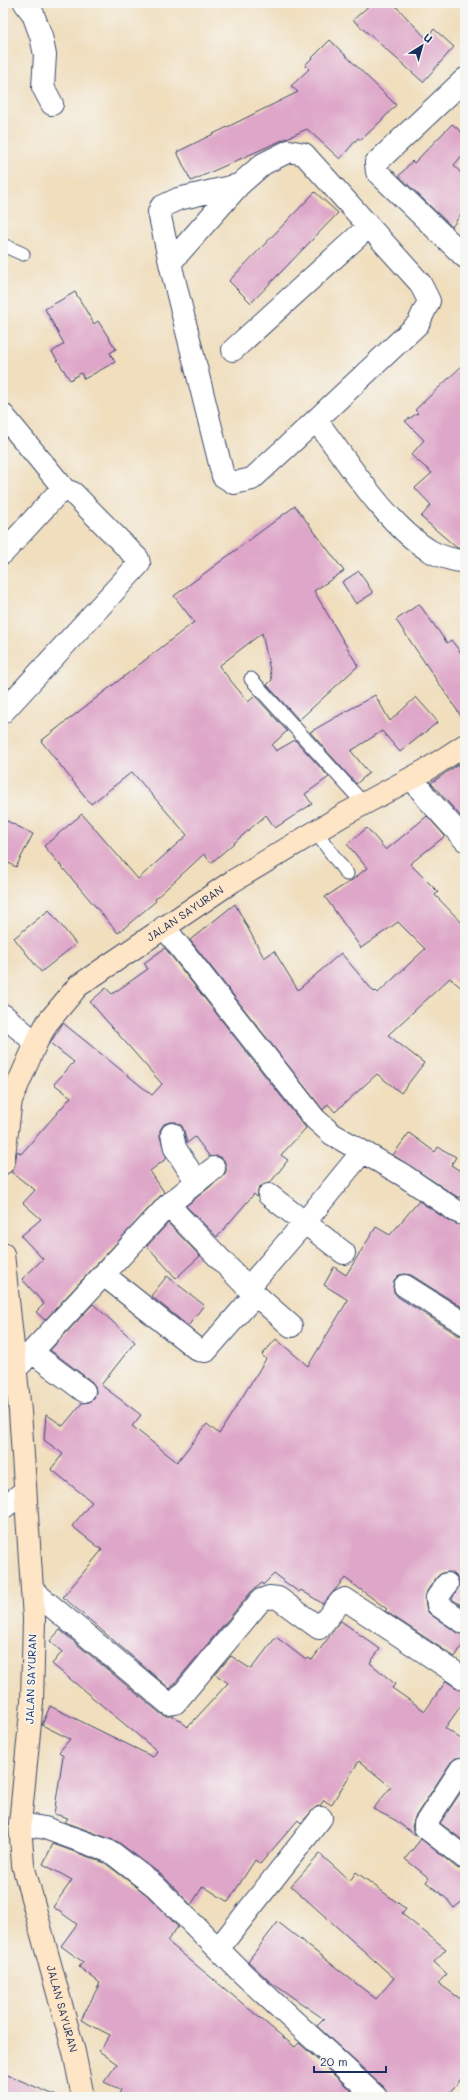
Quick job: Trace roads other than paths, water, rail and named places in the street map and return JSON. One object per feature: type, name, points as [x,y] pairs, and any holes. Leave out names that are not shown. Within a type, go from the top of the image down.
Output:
[{"type":"street","points":[[25,3],[33,14],[41,36],[46,56],[43,87],[52,104]]},
{"type":"street","points":[[465,79],[376,163],[375,168],[377,172],[465,257]]},
{"type":"street","points":[[170,263],[239,185],[263,164],[289,151],[304,154],[368,227],[420,283],[428,301],[418,324],[252,479],[234,482],[223,476],[170,263],[159,212],[161,207],[178,199],[239,185]]},
{"type":"street","points":[[233,350],[368,227]]},
{"type":"street","points":[[3,415],[65,490],[73,493],[138,559],[139,564],[3,712]]},
{"type":"street","points":[[316,420],[382,507],[409,535],[432,551],[450,559],[465,562]]},
{"type":"street","points":[[3,553],[57,494],[65,490]]},
{"type":"street","name":"JALAN SAYURAN","points":[[3,1164],[7,1105],[36,1043],[48,1023],[78,986],[233,881],[315,832],[412,778],[465,745]]},
{"type":"street","points":[[412,778],[427,798],[465,840]]},
{"type":"street","points":[[164,927],[304,1107],[332,1134],[404,1175],[456,1211],[465,1215]]},
{"type":"street","points":[[3,1015],[36,1043]]},
{"type":"street","points":[[172,1134],[175,1148],[196,1181]]},
{"type":"street","points":[[104,1275],[198,1350],[206,1351],[305,1222],[362,1152]]},
{"type":"street","points":[[16,1369],[33,1353],[168,1205],[214,1168]]},
{"type":"street","points":[[269,1196],[344,1253]]},
{"type":"street","points":[[168,1205],[252,1291],[291,1326]]},
{"type":"street","name":"JALAN SAYURAN","points":[[3,1254],[16,1369],[34,1619],[32,1702],[20,1824],[23,1865],[74,2052],[82,2097]]},
{"type":"street","points":[[405,1286],[465,1323]]},
{"type":"street","points":[[33,1353],[84,1391]]},
{"type":"street","points":[[3,1508],[25,1491]]},
{"type":"street","points":[[447,1584],[437,1598],[438,1605],[465,1623]]},
{"type":"street","points":[[32,1590],[169,1704],[174,1703],[260,1600],[269,1597],[278,1598],[319,1628],[341,1601],[345,1600],[465,1679]]},
{"type":"street","points":[[464,1768],[425,1826],[465,1858]]},
{"type":"street","points":[[218,1949],[322,1818]]},
{"type":"street","points":[[20,1824],[45,1828],[111,1852],[155,1886],[218,1949],[376,2097]]},
{"type":"lane","points":[[3,245],[23,254]]},
{"type":"lane","points":[[251,679],[364,804]]},
{"type":"lane","points":[[315,832],[347,874]]}]
